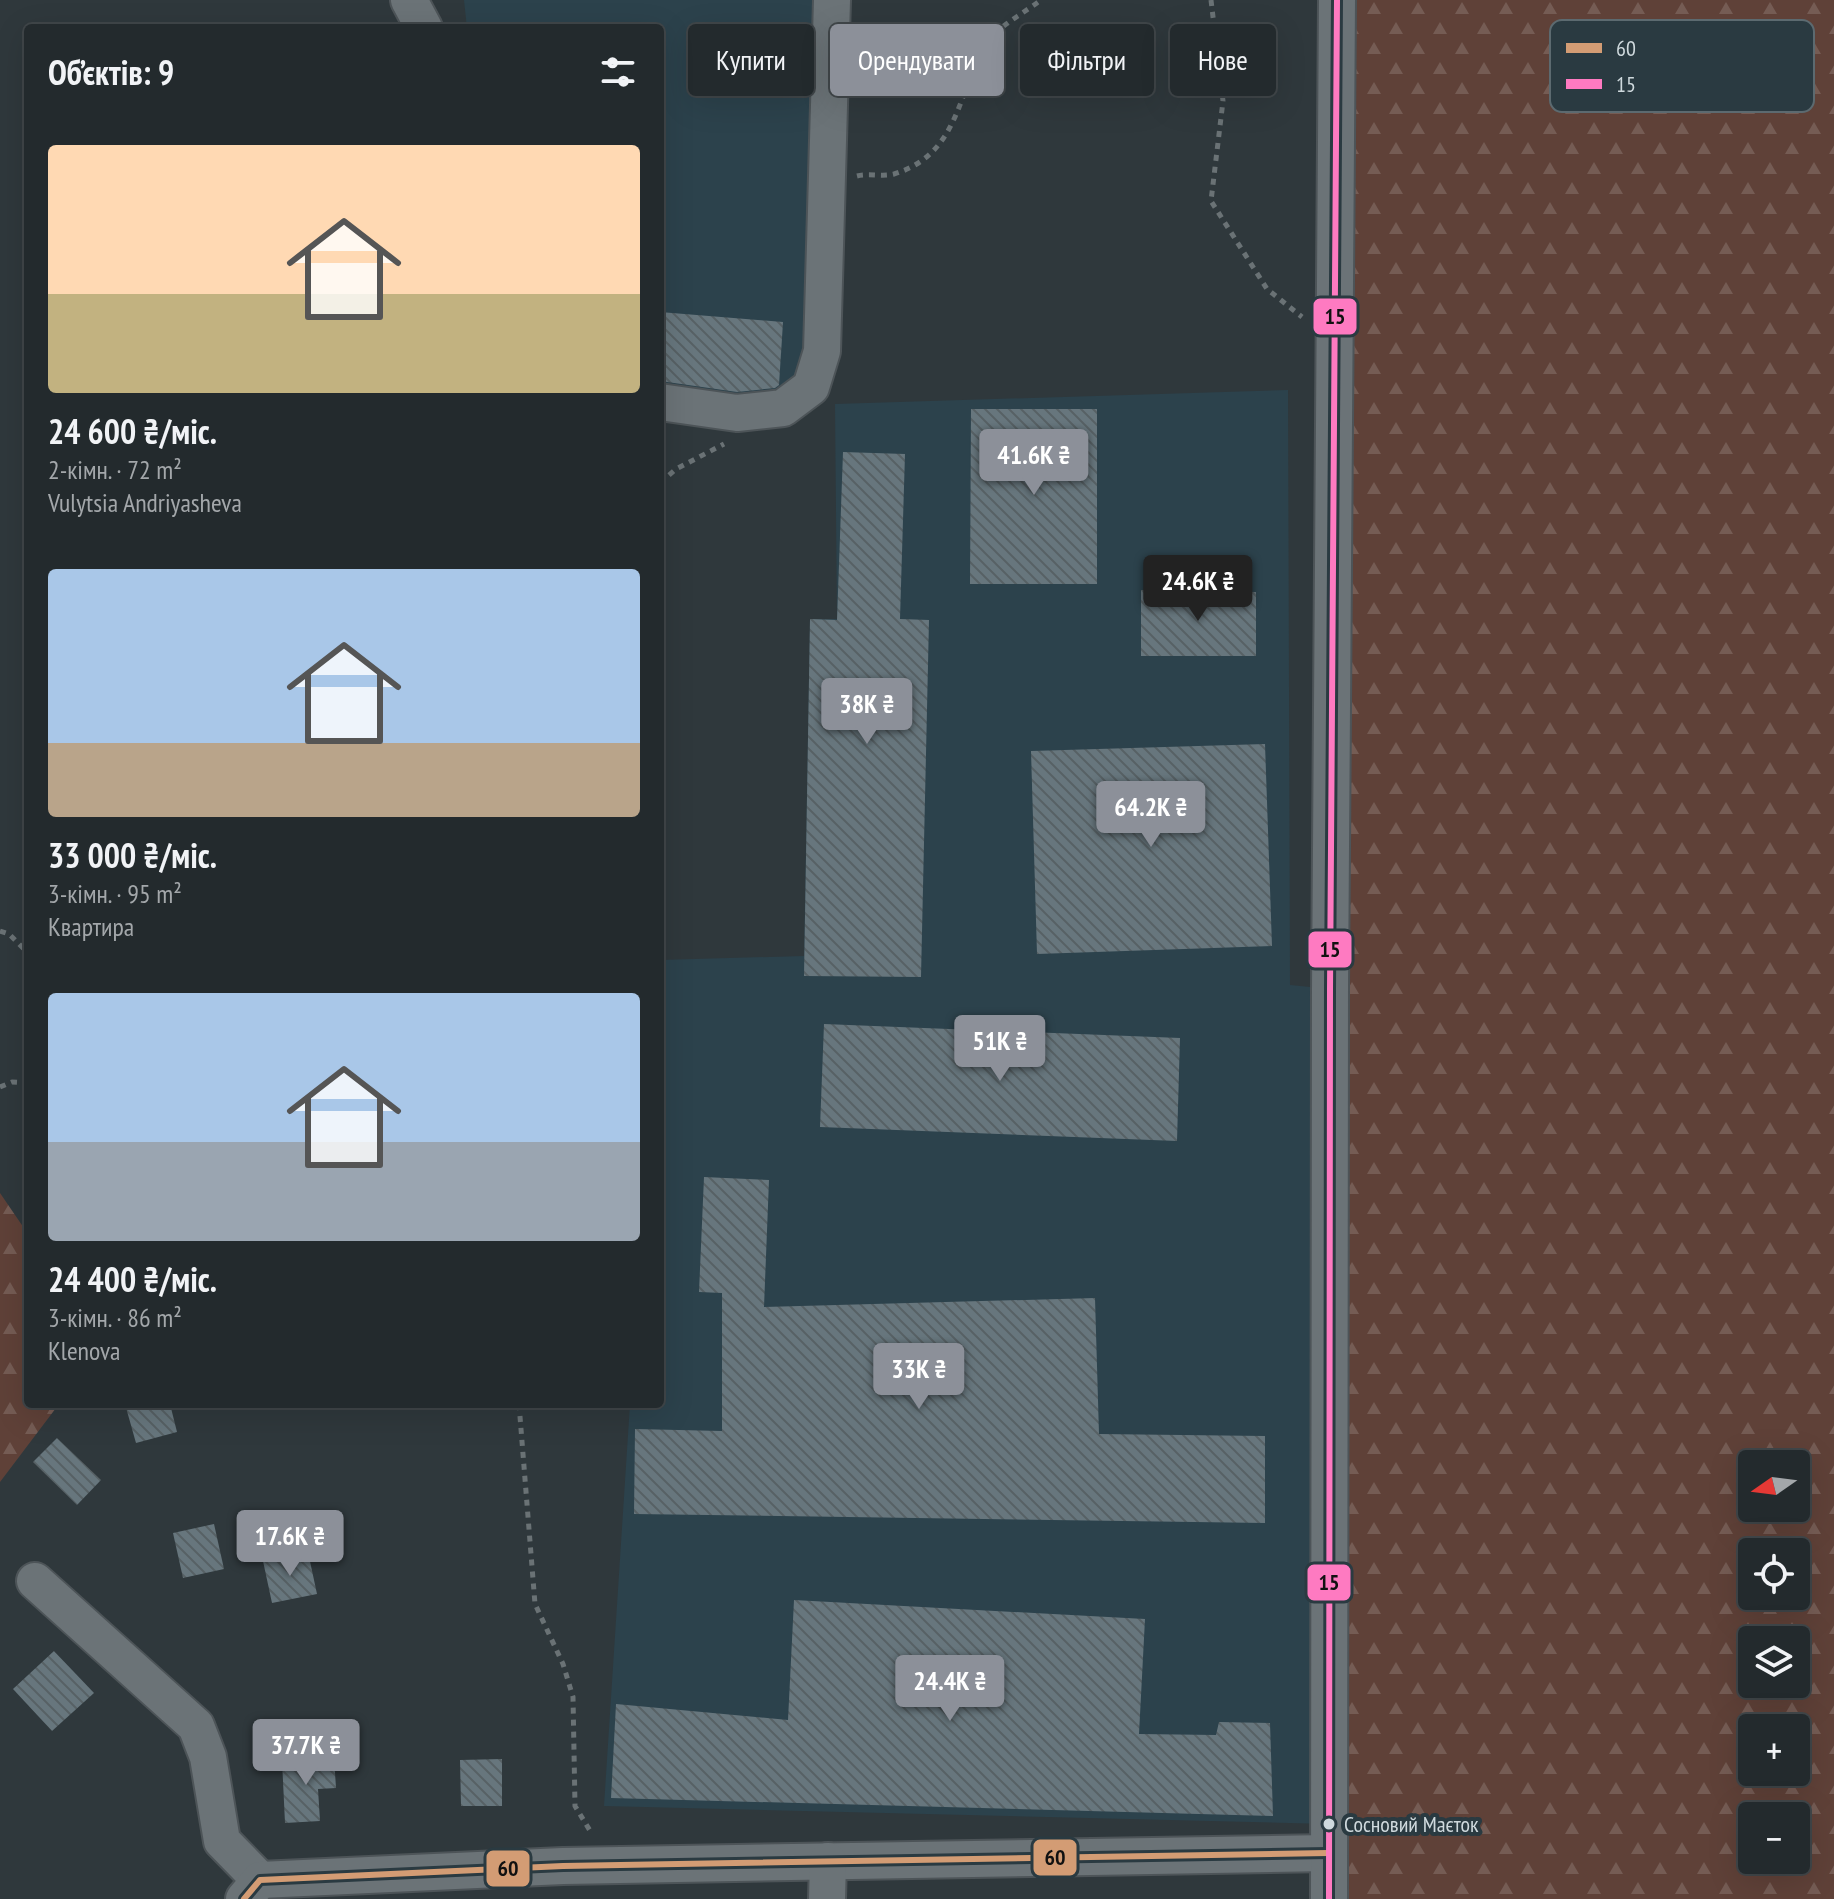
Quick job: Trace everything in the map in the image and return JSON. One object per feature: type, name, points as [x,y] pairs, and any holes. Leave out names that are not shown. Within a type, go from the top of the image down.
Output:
[{"type":"street","points":[[409,0],[422,24]]},
{"type":"street","points":[[664,403],[737,413],[783,408],[811,387],[822,351],[832,0]]},
{"type":"street","points":[[1329,1899],[1330,1005],[1337,0]]},
{"type":"street","points":[[35,1581],[196,1726],[208,1757],[222,1841],[252,1889],[621,1865],[1328,1853]]},
{"type":"street","points":[[827,1899],[828,1861]]},
{"type":"path","points":[[827,196],[849,177],[890,175],[909,168],[926,156],[945,137],[957,116],[977,62],[990,38],[1041,0]]},
{"type":"path","points":[[1211,0],[1223,101],[1211,201],[1267,289],[1334,343]]},
{"type":"path","points":[[0,931],[9,934],[24,949]]},
{"type":"path","points":[[0,1087],[12,1082],[24,1083]]},
{"type":"path","points":[[519,1408],[535,1604],[563,1664],[573,1697],[575,1806],[594,1837],[621,1865]]},
{"type":"shaded area","points":[[464,0],[813,0],[812,24],[688,24],[688,96],[810,96],[802,370],[778,402],[664,394],[664,24],[467,24]]},
{"type":"shaded area","points":[[1288,390],[1290,985],[1330,989],[1328,1824],[604,1806],[630,1408],[664,1408],[664,960],[804,956],[810,619],[837,619],[835,404]]},
{"type":"green space","points":[[1337,0],[1834,0],[1834,1899],[1329,1899]]},
{"type":"green space","points":[[0,1193],[24,1228],[24,1408],[56,1408],[0,1482]]},
{"type":"building","points":[[664,312],[783,322],[779,385],[737,392],[664,382]]},
{"type":"building","points":[[971,409],[1097,409],[1097,584],[970,584]]},
{"type":"building","points":[[843,452],[905,454],[900,619],[929,620],[921,977],[804,976],[810,619],[837,620]]},
{"type":"building","points":[[1141,590],[1256,592],[1256,656],[1141,656]]},
{"type":"building","points":[[1265,744],[1272,946],[1037,954],[1031,751]]},
{"type":"building","points":[[824,1024],[1180,1038],[1177,1141],[820,1127]]},
{"type":"building","points":[[704,1177],[769,1180],[764,1307],[1095,1298],[1099,1434],[1265,1436],[1265,1523],[634,1514],[635,1429],[722,1431],[722,1293],[699,1292]]},
{"type":"building","points":[[126,1408],[171,1408],[177,1432],[136,1443]]},
{"type":"building","points":[[57,1438],[101,1480],[77,1505],[33,1462]]},
{"type":"building","points":[[214,1524],[224,1569],[183,1578],[173,1533]]},
{"type":"building","points":[[308,1552],[317,1594],[272,1603],[263,1561]]},
{"type":"building","points":[[794,1600],[1145,1619],[1139,1734],[1216,1735],[1219,1722],[1270,1723],[1273,1816],[611,1798],[616,1704],[788,1720]]},
{"type":"building","points":[[54,1651],[94,1693],[52,1731],[13,1689]]},
{"type":"building","points":[[334,1757],[336,1788],[318,1789],[320,1821],[285,1823],[282,1760]]},
{"type":"building","points":[[502,1759],[502,1806],[461,1806],[460,1760]]},
{"type":"transit line","name":"15","points":[[1329,1899],[1330,989],[1337,0]]},
{"type":"transit line","name":"60","points":[[244,1899],[260,1880],[563,1866],[1328,1853]]},
{"type":"place","name":"Сосновий Маєток","points":[[1329,1824]]}]
